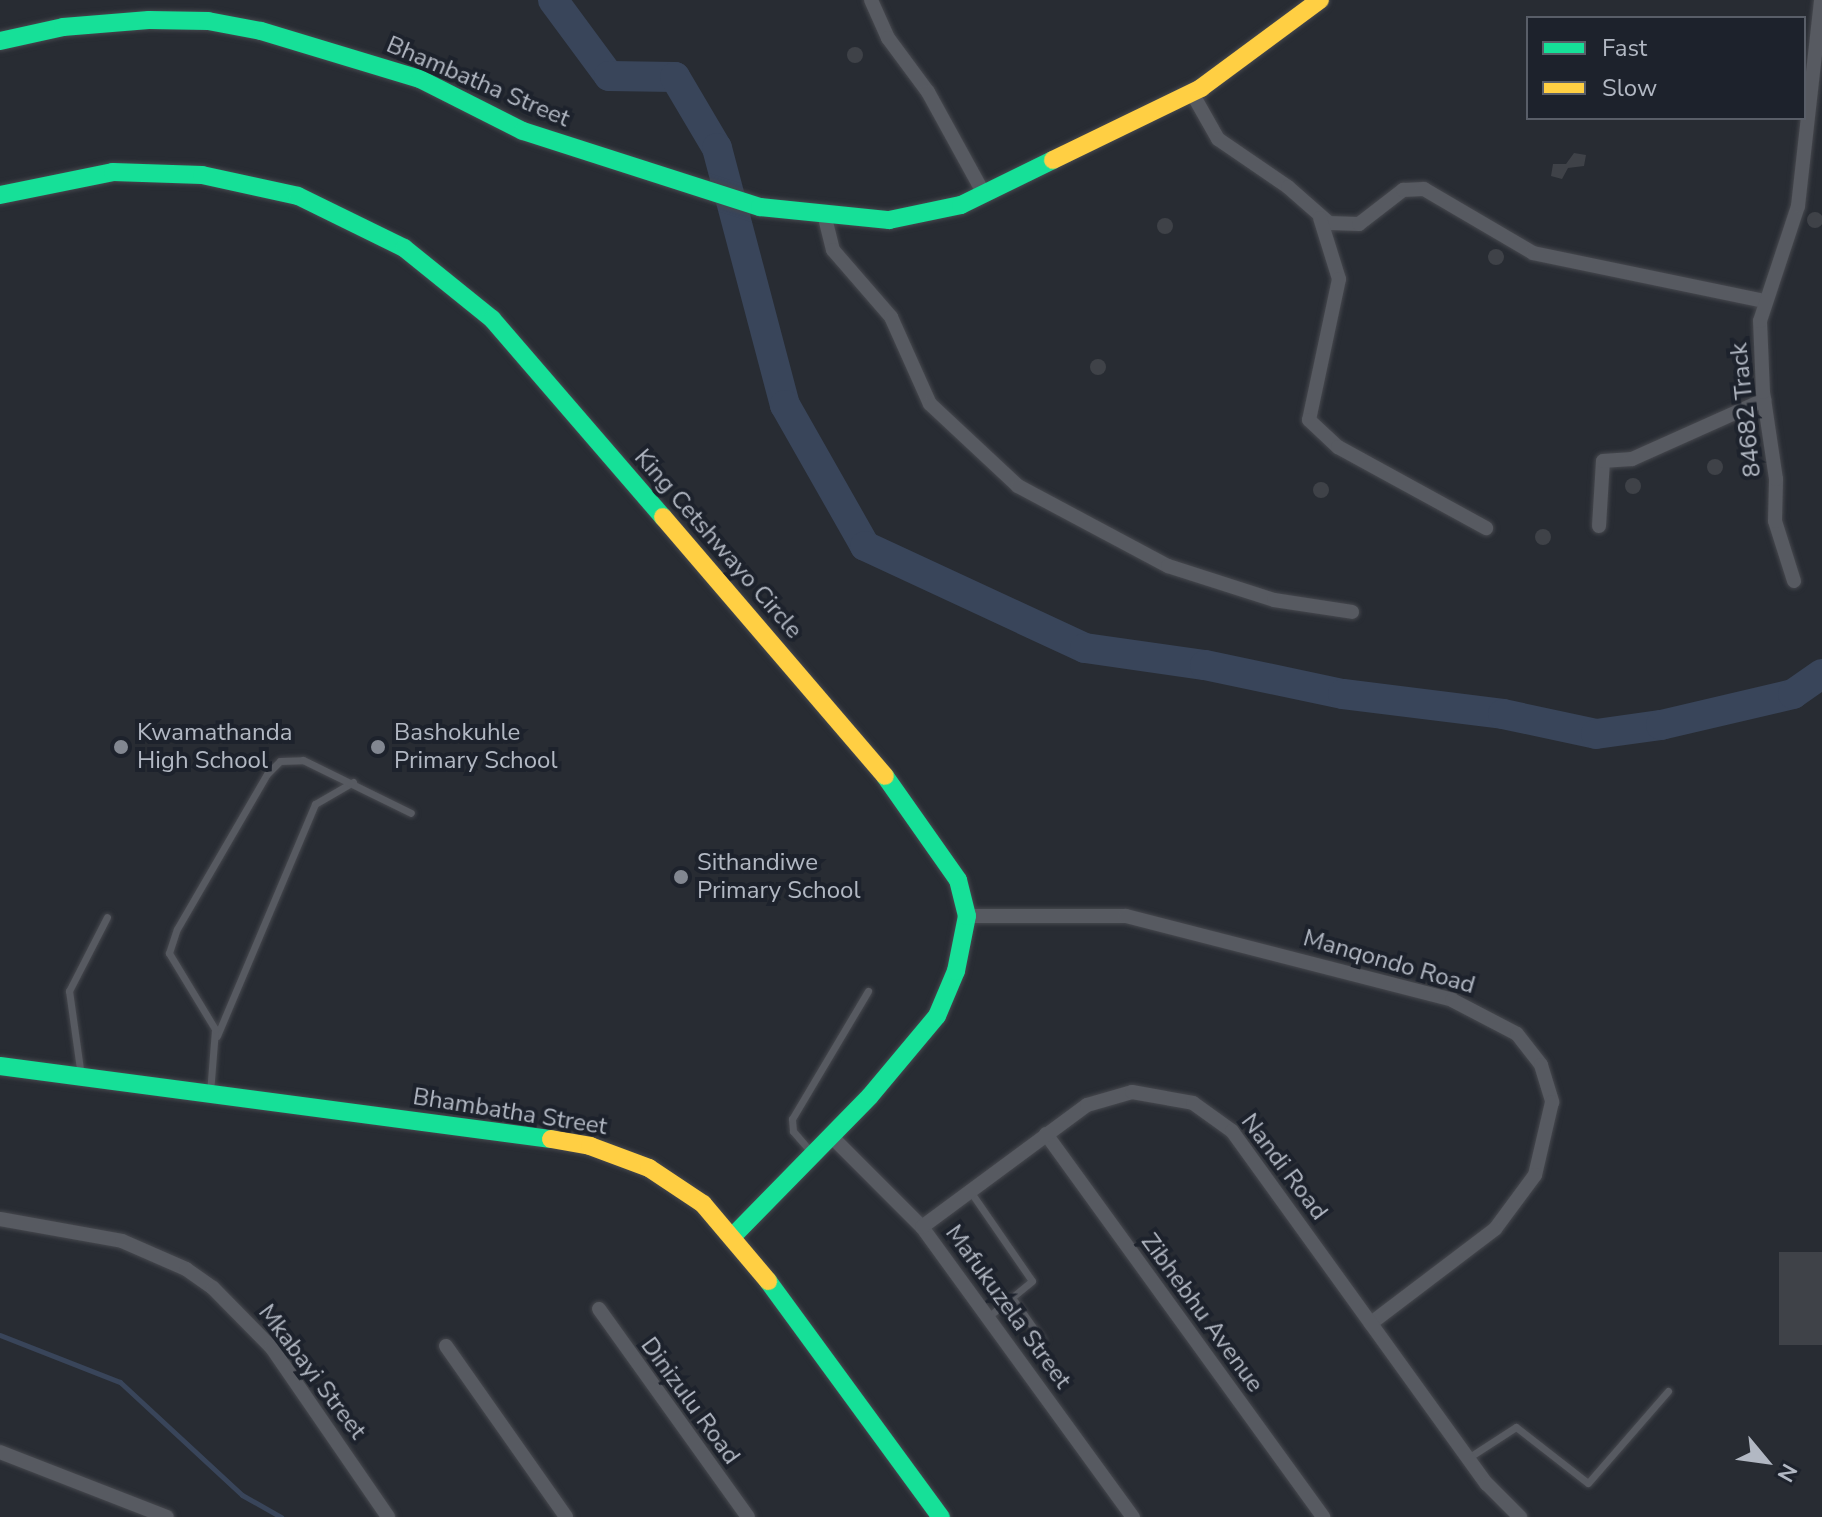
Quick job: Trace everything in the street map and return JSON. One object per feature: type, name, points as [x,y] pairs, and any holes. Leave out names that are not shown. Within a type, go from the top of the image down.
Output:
[{"type":"street","points":[[871,0],[888,38],[928,92],[984,194]]},
{"type":"street","name":"Bhambatha Street","points":[[0,41],[63,27],[149,20],[208,21],[261,31],[420,79],[535,136],[698,189],[760,207],[889,220],[961,205],[1192,93],[1253,54],[1320,0]]},
{"type":"street","name":"84682 Track","points":[[1806,116],[1821,0]]},
{"type":"street","points":[[1192,93],[1218,139],[1288,187],[1320,218],[1336,225],[1359,224],[1403,190],[1424,189],[1533,253],[1764,301]]},
{"type":"street","name":"84682 Track","points":[[1794,581],[1776,533],[1775,464],[1764,400],[1764,301],[1798,206],[1806,120]]},
{"type":"street","name":"King Cetshwayo Circle","points":[[0,195],[113,172],[239,181],[336,210],[445,277],[492,319],[908,803],[958,880],[967,916],[956,971],[937,1016],[831,1136],[734,1235]]},
{"type":"street","points":[[832,216],[833,250],[891,317],[930,404],[1018,486],[1168,566],[1274,600],[1352,612]]},
{"type":"street","points":[[1320,218],[1339,279],[1309,420],[1338,447],[1486,528]]},
{"type":"street","points":[[1599,526],[1603,461],[1632,459],[1764,400]]},
{"type":"street","name":"Manqondo Road","points":[[967,916],[1136,919],[1452,1000],[1517,1034],[1541,1065],[1552,1102],[1535,1175],[1495,1229],[1371,1323]]},
{"type":"street","name":"Bhambatha Street","points":[[0,1066],[590,1146],[626,1157],[668,1179],[734,1235],[941,1517]]},
{"type":"street","name":"Nandi Road","points":[[922,1227],[1087,1105],[1111,1096],[1150,1093],[1193,1103],[1232,1131],[1468,1458],[1520,1517]]},
{"type":"street","name":"Zibhebhu Avenue","points":[[1046,1134],[1323,1517]]},
{"type":"street","name":"Mafukuzela Street","points":[[831,1136],[922,1227],[1133,1517]]},
{"type":"street","name":"Mkabayi Street","points":[[0,1219],[122,1241],[186,1269],[213,1288],[272,1348],[388,1517]]},
{"type":"street","name":"Dinizulu Road","points":[[599,1309],[748,1517]]},
{"type":"street","points":[[446,1346],[566,1517]]},
{"type":"street","points":[[0,1452],[167,1517]]},
{"type":"lane","points":[[217,1036],[171,963],[177,929],[273,766],[303,760],[411,813]]},
{"type":"lane","points":[[210,1094],[217,1036],[259,947],[308,817],[322,798],[353,782]]},
{"type":"lane","points":[[81,1076],[69,991],[107,917]]},
{"type":"lane","points":[[812,1154],[793,1131],[792,1119],[868,991]]},
{"type":"lane","points":[[970,1191],[1032,1278],[1030,1287],[988,1317]]},
{"type":"lane","points":[[1013,1299],[1042,1340]]},
{"type":"lane","points":[[1468,1458],[1516,1427],[1588,1483],[1668,1391]]},
{"type":"building","points":[[852,47],[858,47],[863,55],[861,61],[852,63],[847,58],[847,52]]},
{"type":"building","points":[[1574,153],[1586,155],[1584,166],[1568,168],[1562,179],[1551,176],[1553,164],[1566,164]]},
{"type":"building","points":[[1812,212],[1818,212],[1823,220],[1821,226],[1812,228],[1807,223],[1807,217]]},
{"type":"building","points":[[1162,218],[1168,218],[1173,226],[1171,232],[1162,234],[1157,229],[1157,223]]},
{"type":"building","points":[[1493,249],[1499,249],[1504,257],[1502,263],[1493,265],[1488,260],[1488,254]]},
{"type":"building","points":[[1095,359],[1101,359],[1106,367],[1104,373],[1095,375],[1090,370],[1090,364]]},
{"type":"building","points":[[1747,436],[1756,445],[1747,454],[1738,445]]},
{"type":"building","points":[[1712,459],[1718,459],[1723,467],[1721,473],[1712,475],[1707,470],[1707,464]]},
{"type":"building","points":[[1630,478],[1636,478],[1641,486],[1639,492],[1630,494],[1625,489],[1625,483]]},
{"type":"building","points":[[1318,482],[1324,482],[1329,490],[1327,496],[1318,498],[1313,493],[1313,487]]},
{"type":"building","points":[[1540,529],[1546,529],[1551,537],[1549,543],[1540,545],[1535,540],[1535,534]]},
{"type":"building","points":[[1779,1252],[1822,1252],[1822,1345],[1779,1345]]},
{"type":"waterway","points":[[553,0],[609,76],[675,77],[717,148],[785,405],[865,546],[1085,648],[1205,665],[1343,694],[1503,714],[1596,734],[1661,725],[1793,694],[1822,674]]},
{"type":"waterway","points":[[0,1335],[120,1382],[242,1495],[281,1517]]},
{"type":"traffic: fast","points":[[0,41],[63,27],[149,20],[208,21],[261,31],[420,79],[523,131],[760,207],[889,220],[961,205],[1053,160]]},
{"type":"traffic: fast","points":[[0,195],[113,172],[202,175],[298,196],[404,248],[492,319],[663,517]]},
{"type":"traffic: fast","points":[[734,1235],[870,1096],[937,1016],[956,971],[967,916],[958,880],[885,776]]},
{"type":"traffic: fast","points":[[0,1066],[551,1139]]},
{"type":"traffic: fast","points":[[768,1281],[941,1517]]},
{"type":"traffic: slow","points":[[1053,160],[1201,88],[1320,0]]},
{"type":"traffic: slow","points":[[663,517],[885,776]]},
{"type":"traffic: slow","points":[[551,1139],[590,1146],[649,1168],[703,1204],[768,1281]]},
{"type":"place","name":"Kwamathanda High School","points":[[121,747]]},
{"type":"place","name":"Bashokuhle Primary School","points":[[378,747]]},
{"type":"place","name":"Sithandiwe Primary School","points":[[681,877]]}]
